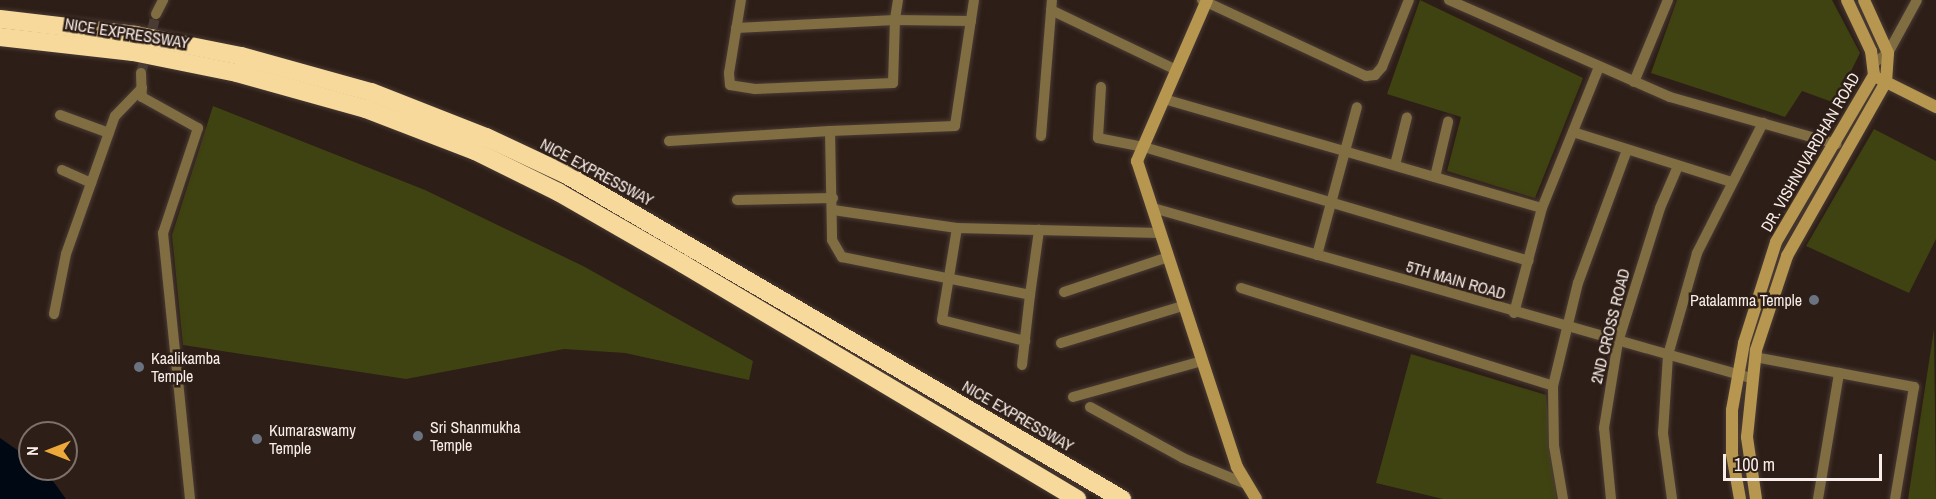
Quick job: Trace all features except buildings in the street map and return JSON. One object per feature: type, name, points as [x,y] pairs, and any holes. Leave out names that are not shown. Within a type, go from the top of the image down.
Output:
[{"type":"highway","name":"NICE EXPRESSWAY","points":[[0,19],[136,35],[241,56],[371,92],[486,137],[567,175],[1122,499]]},
{"type":"highway","name":"NICE EXPRESSWAY","points":[[0,37],[133,52],[237,73],[366,109],[475,151],[558,192],[675,259],[1077,499]]},
{"type":"main road","name":"DR. VISHNUVARDHAN ROAD","points":[[1740,499],[1732,454],[1735,375],[1776,242],[1836,144],[1874,69],[1848,0]]},
{"type":"main road","name":"DR. VISHNUVARDHAN ROAD","points":[[1756,499],[1749,477],[1747,437],[1751,378],[1755,357],[1787,256],[1886,82],[1888,53],[1864,0]]},
{"type":"main road","points":[[1205,1],[1137,161],[1237,467],[1256,499]]},
{"type":"main road","points":[[1874,69],[1886,82],[1936,107]]},
{"type":"street","points":[[156,14],[163,0]]},
{"type":"street","points":[[741,0],[730,85],[755,89],[893,83],[898,0]]},
{"type":"street","points":[[669,141],[955,126],[974,0]]},
{"type":"street","points":[[1205,1],[1366,76],[1375,75],[1382,67],[1409,0]]},
{"type":"street","points":[[1449,0],[1670,97],[1836,144]]},
{"type":"street","points":[[1634,82],[1668,0]]},
{"type":"street","points":[[1874,69],[1888,53],[1917,0]]},
{"type":"street","points":[[1041,136],[1052,5],[1176,70]]},
{"type":"street","points":[[736,28],[895,20],[971,21]]},
{"type":"street","points":[[1514,313],[1542,208],[1599,67]]},
{"type":"street","points":[[141,73],[142,97],[198,129],[163,233],[190,499]]},
{"type":"street","points":[[1101,87],[1098,138],[1143,147],[1528,261]]},
{"type":"street","points":[[54,314],[66,254],[109,133],[123,102],[142,88]]},
{"type":"street","points":[[1164,99],[1542,208]]},
{"type":"street","points":[[1317,255],[1357,107]]},
{"type":"street","points":[[60,115],[109,133]]},
{"type":"street","points":[[1395,165],[1407,117]]},
{"type":"street","points":[[1435,177],[1448,122]]},
{"type":"street","points":[[1672,499],[1663,432],[1668,355],[1697,253],[1763,123]]},
{"type":"street","points":[[830,131],[832,240],[837,255],[950,276],[1030,295]]},
{"type":"street","points":[[1572,132],[1732,182]]},
{"type":"street","points":[[1563,499],[1554,446],[1553,386],[1567,327],[1606,201],[1627,150]]},
{"type":"street","name":"2ND CROSS ROAD","points":[[1611,499],[1604,428],[1618,342],[1660,208],[1678,166]]},
{"type":"street","points":[[62,170],[91,183]]},
{"type":"street","points":[[737,200],[833,198]]},
{"type":"street","name":"5TH MAIN ROAD","points":[[1153,208],[1514,313],[1751,378]]},
{"type":"street","points":[[832,210],[957,228],[1159,233]]},
{"type":"street","points":[[957,228],[942,320],[1025,341]]},
{"type":"street","points":[[1022,365],[1040,230]]},
{"type":"street","points":[[1064,292],[1168,257]]},
{"type":"street","points":[[1241,288],[1553,386]]},
{"type":"street","points":[[1060,343],[1183,306]]},
{"type":"street","points":[[1755,357],[1914,387],[1895,499]]},
{"type":"street","points":[[1073,397],[1202,361]]},
{"type":"street","points":[[1818,499],[1839,374]]},
{"type":"street","points":[[1090,407],[1183,458],[1246,484]]},
{"type":"green space","points":[[1420,0],[1583,78],[1535,198],[1447,171],[1461,117],[1387,94]]},
{"type":"green space","points":[[1677,0],[1832,0],[1860,53],[1835,103],[1802,91],[1785,117],[1651,73]]},
{"type":"green space","points":[[213,106],[425,190],[583,266],[753,361],[749,380],[625,353],[564,349],[406,379],[183,345],[172,235]]},
{"type":"green space","points":[[1874,129],[1936,161],[1936,239],[1909,293],[1806,246]]},
{"type":"green space","points":[[1934,329],[1936,499],[1908,499]]},
{"type":"green space","points":[[1411,354],[1546,395],[1557,499],[1443,499],[1376,483]]},
{"type":"shaded area","points":[[0,438],[18,451],[18,481],[53,481],[66,499],[0,499]]},
{"type":"tunnel","points":[[141,73],[156,14]]},
{"type":"place","name":"Patalamma Temple","points":[[1814,300]]},
{"type":"place","name":"Kaalikamba Temple","points":[[139,367]]},
{"type":"place","name":"Sri Shanmukha Temple","points":[[418,436]]},
{"type":"place","name":"Kumaraswamy Temple","points":[[257,439]]}]
